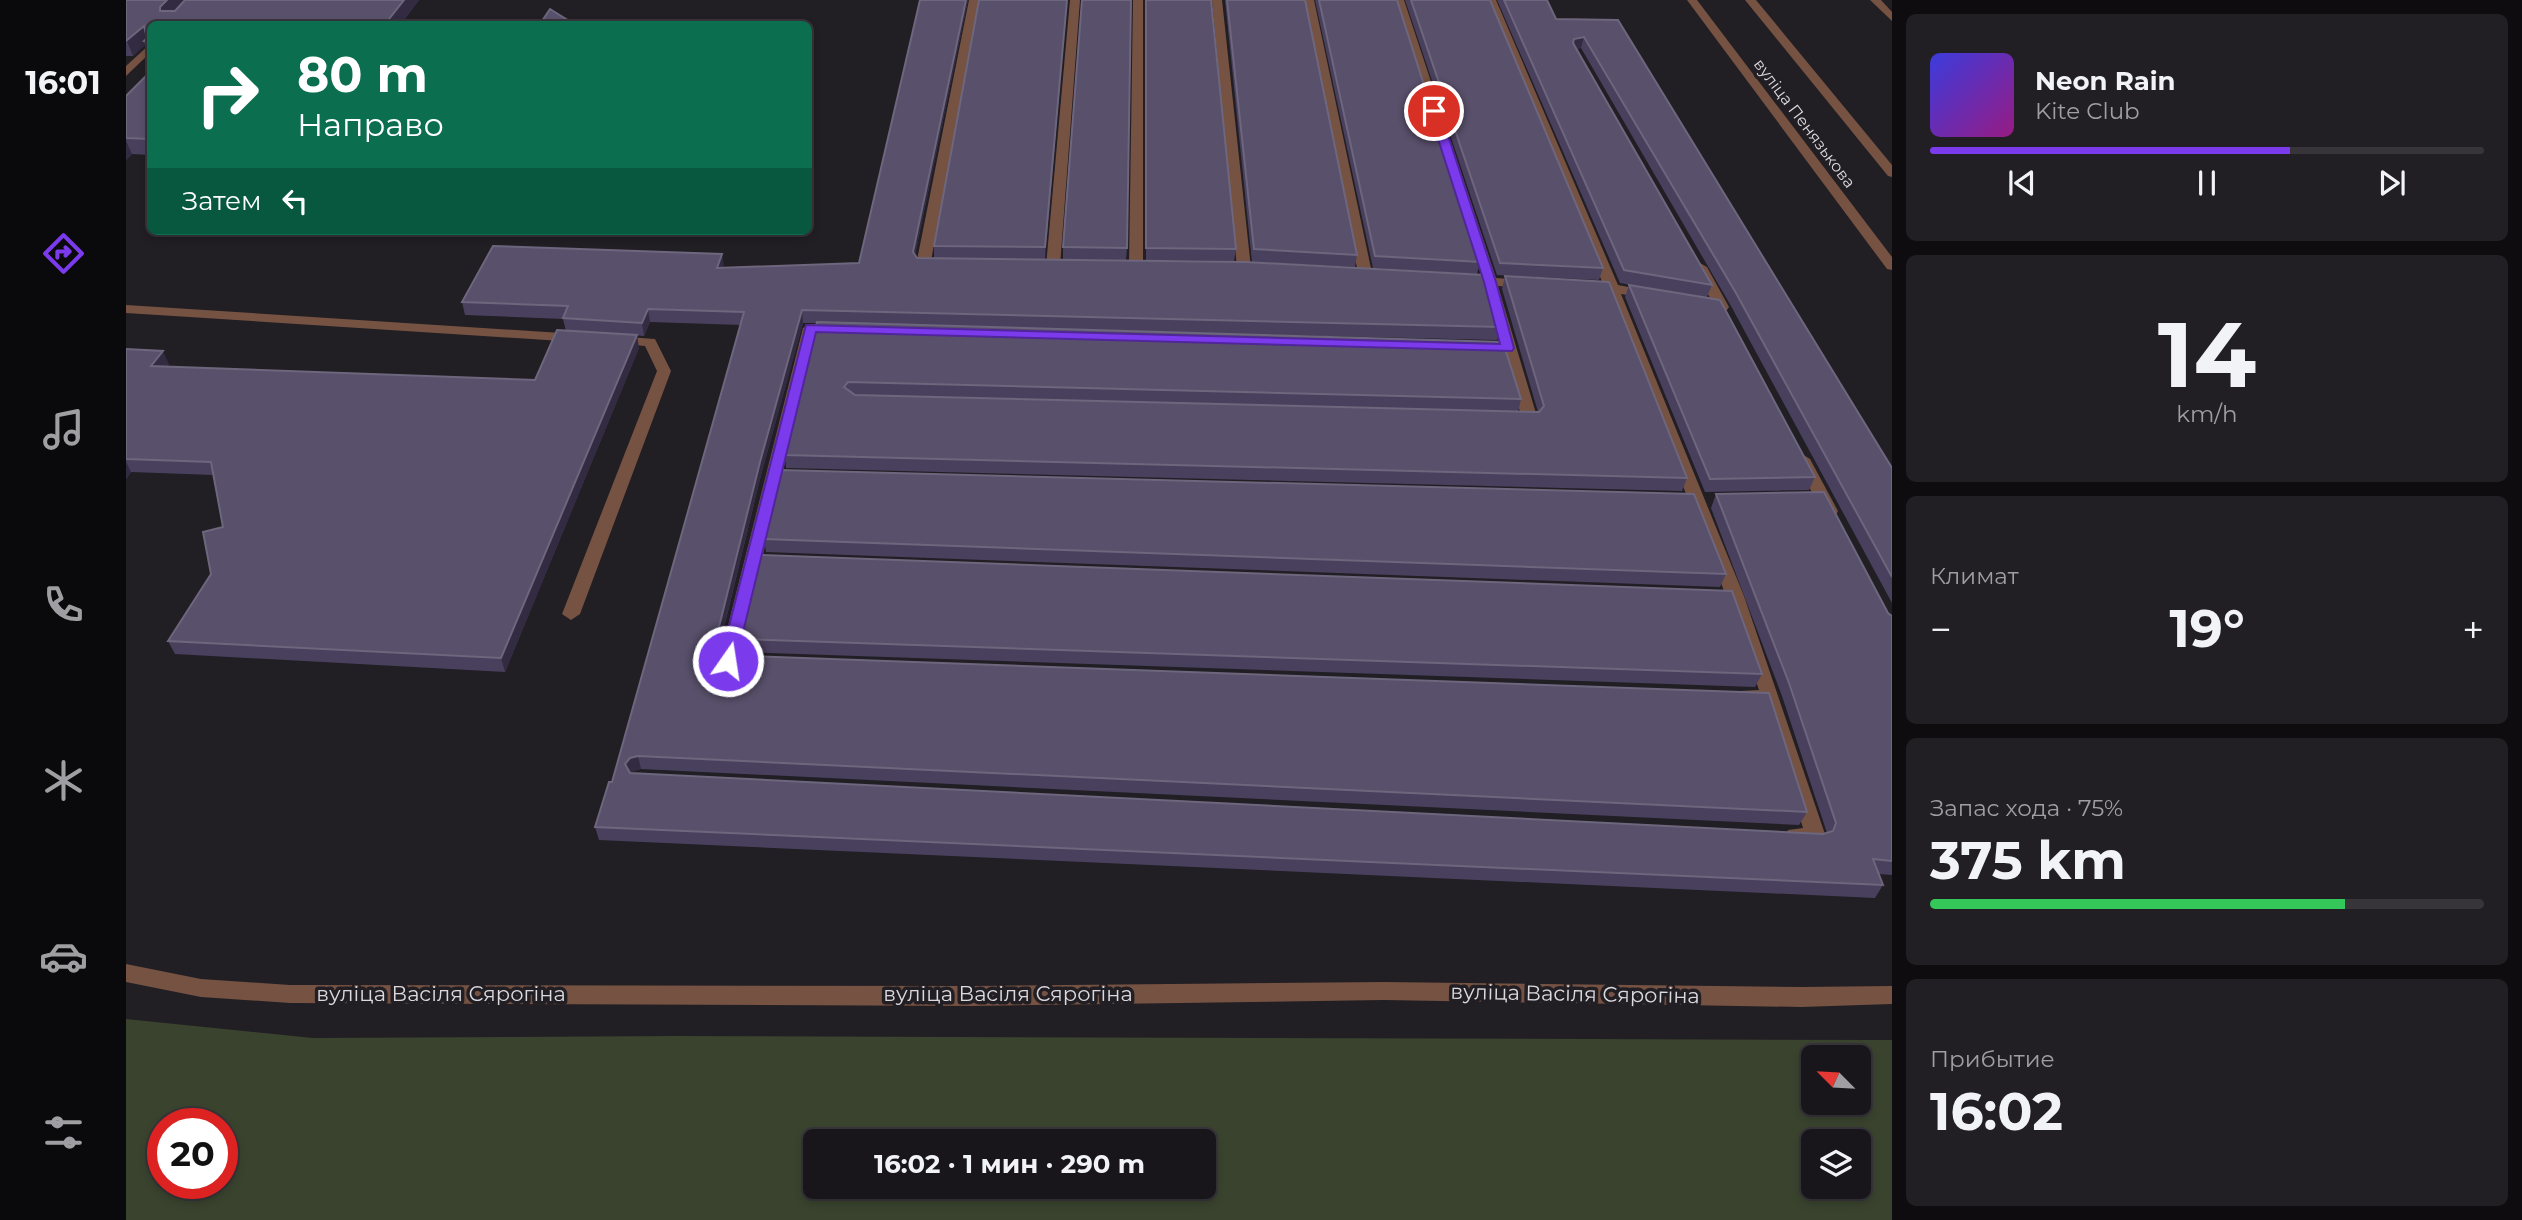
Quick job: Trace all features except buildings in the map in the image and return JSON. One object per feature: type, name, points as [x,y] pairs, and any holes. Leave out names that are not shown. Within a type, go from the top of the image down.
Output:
[{"type":"street","points":[[949,265],[923,265],[974,0]]},
{"type":"street","points":[[1053,266],[1075,0]]},
{"type":"street","points":[[1136,266],[1138,0]]},
{"type":"street","points":[[1217,0],[1244,268]]},
{"type":"street","points":[[1309,0],[1365,273]]},
{"type":"street","points":[[1399,0],[1490,282],[1530,420],[1502,419]]},
{"type":"street","points":[[1491,0],[1697,499],[1728,596],[1771,697],[1816,837],[1775,835]]},
{"type":"street","name":"вуліца Пенязькова","points":[[1692,0],[1892,266]]},
{"type":"street","name":"вуліца Пенязькова","points":[[1750,0],[1892,173]]},
{"type":"street","points":[[1875,0],[1892,18]]},
{"type":"street","points":[[126,73],[147,50]]},
{"type":"street","points":[[1695,259],[1725,313],[1698,303]]},
{"type":"street","points":[[1448,279],[1544,285]]},
{"type":"street","points":[[1585,287],[1612,288],[1661,296]]},
{"type":"street","points":[[126,309],[650,342],[664,371],[571,614]]},
{"type":"street","points":[[770,662],[728,661],[759,560],[810,328],[852,329]]},
{"type":"street","points":[[1466,347],[1508,348]]},
{"type":"street","points":[[1791,439],[1815,498],[1835,521]]},
{"type":"street","points":[[1729,695],[1771,697]]},
{"type":"street","name":"вуліца Васіля Сярогіна","points":[[126,974],[201,988],[290,994],[973,996],[1384,991],[1801,997],[1892,995]]},
{"type":"green space","points":[[126,1019],[313,1038],[672,1036],[1892,1040],[1892,1220],[126,1220]]},
{"type":"route","points":[[728,661],[810,328],[1508,348],[1490,282],[1434,111]]}]
